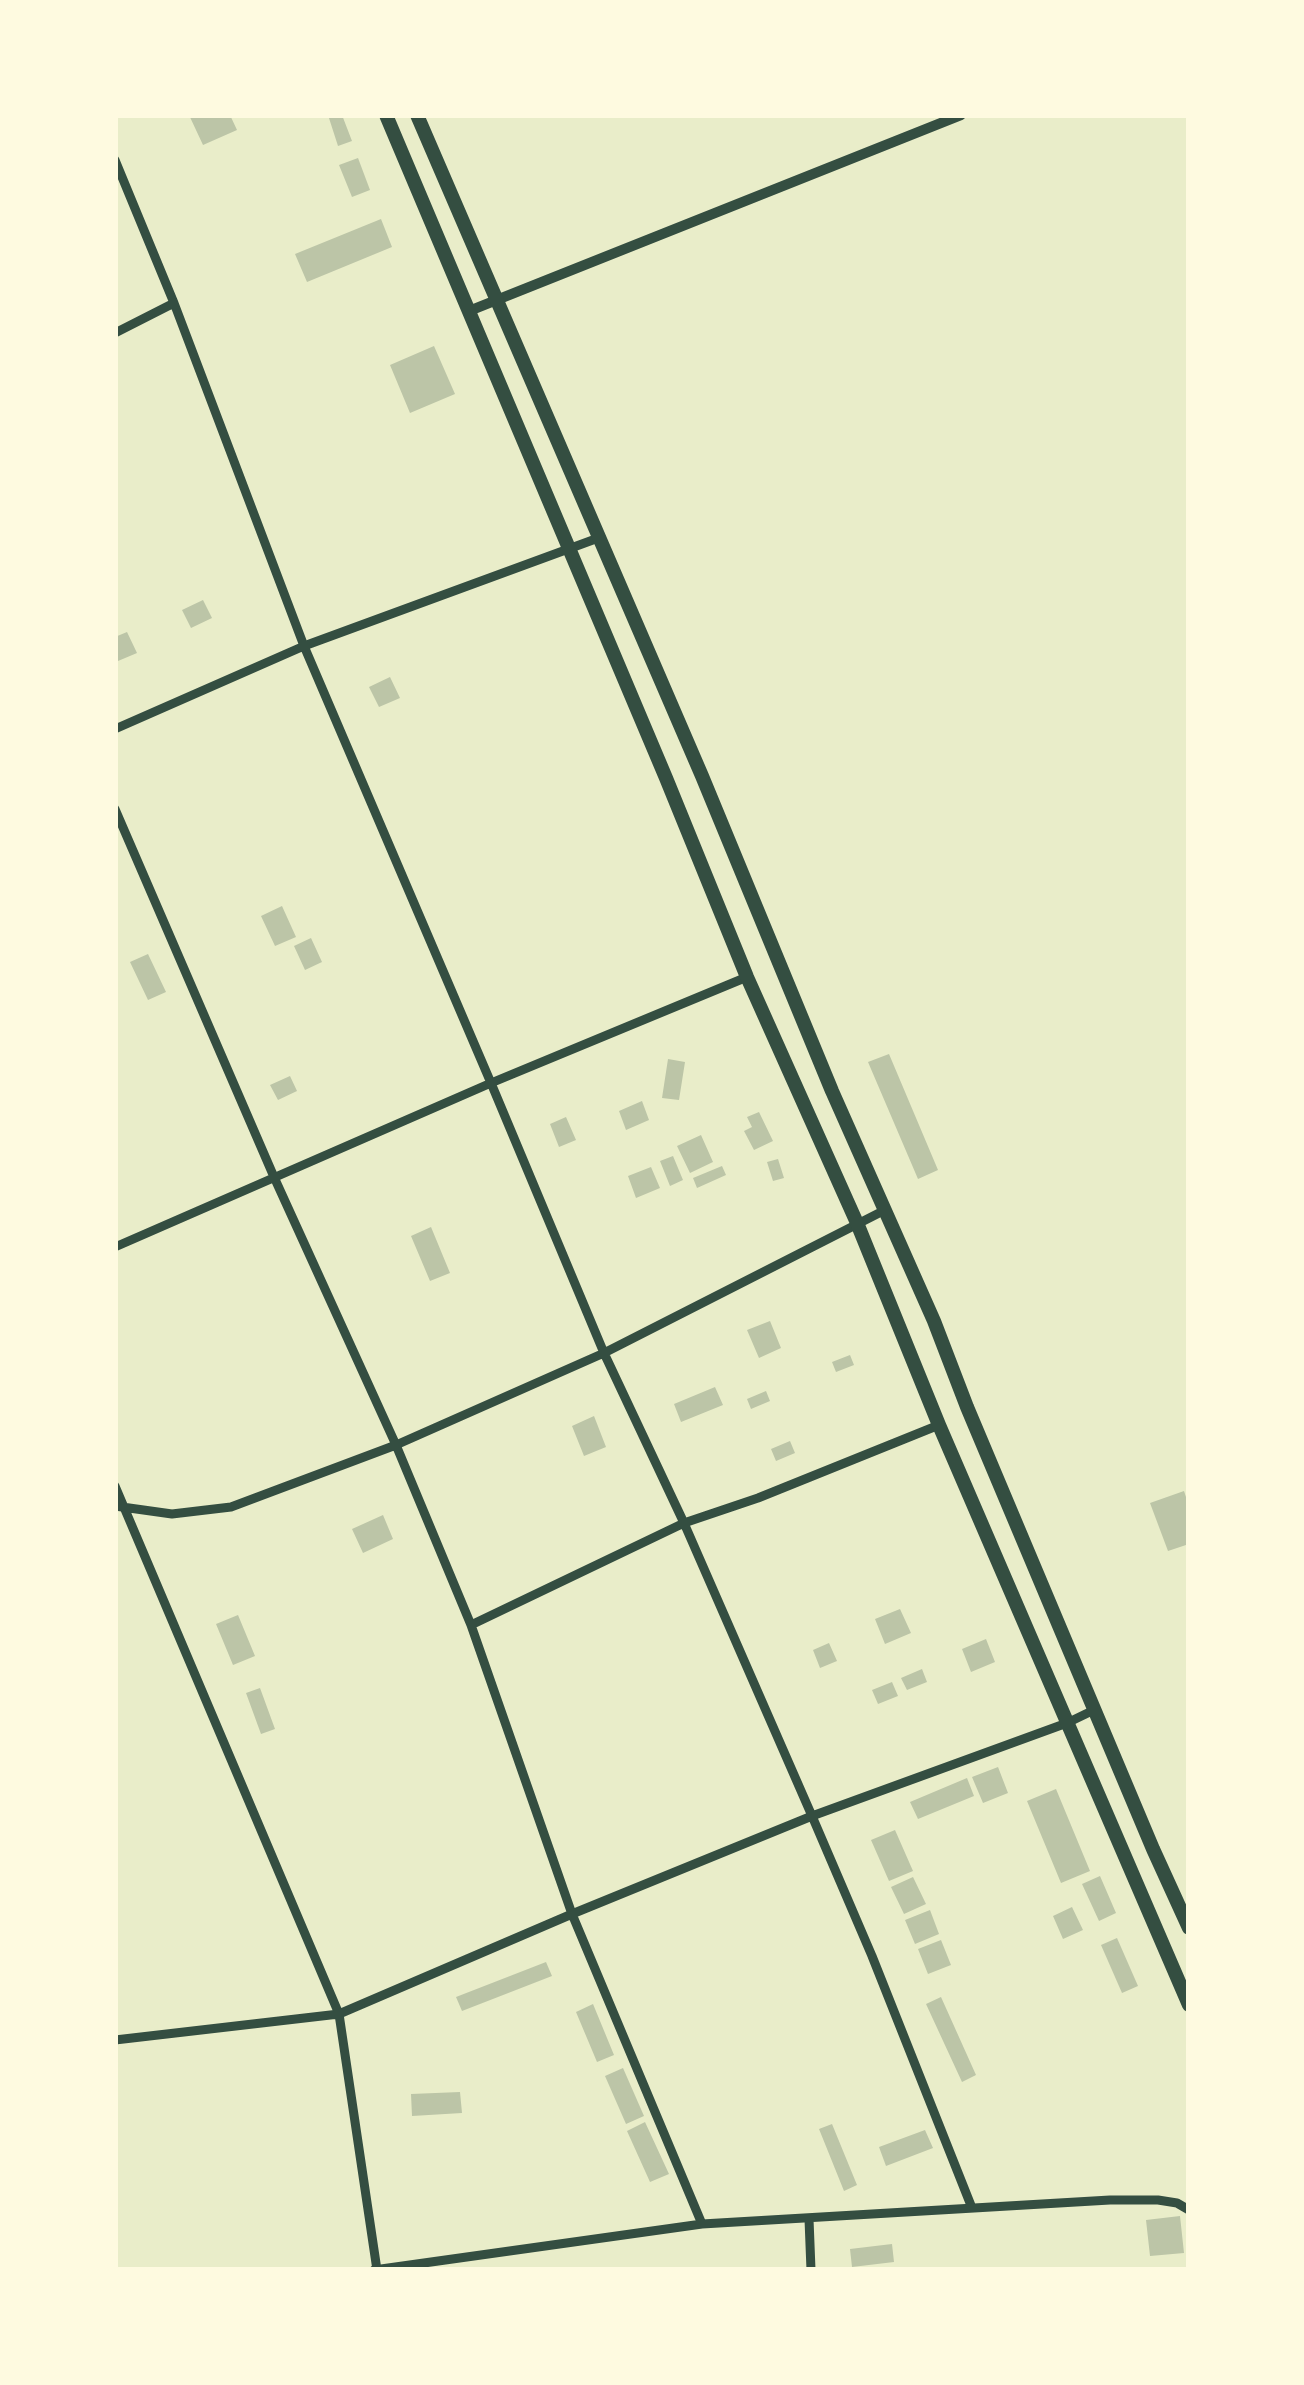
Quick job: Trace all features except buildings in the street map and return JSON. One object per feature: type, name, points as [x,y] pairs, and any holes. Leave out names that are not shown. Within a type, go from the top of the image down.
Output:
[{"type":"highway","points":[[386,115],[747,976],[857,1223],[939,1425],[1189,2005]]},
{"type":"highway","points":[[417,115],[710,794],[832,1091],[1189,1928]]},
{"type":"street","points":[[469,311],[961,115]]},
{"type":"street","points":[[115,160],[174,303],[304,646],[604,1354],[684,1523],[872,1956],[972,2208]]},
{"type":"street","points":[[115,333],[174,303]]},
{"type":"street","points":[[115,728],[304,646],[600,537]]},
{"type":"street","points":[[115,809],[471,1624],[572,1914],[702,2224]]},
{"type":"street","points":[[115,1247],[747,976]]},
{"type":"street","points":[[119,1506],[172,1514],[232,1507],[396,1445],[604,1354],[885,1210]]},
{"type":"street","points":[[471,1624],[684,1523],[758,1498],[939,1425]]},
{"type":"street","points":[[115,1486],[119,1506],[339,2014],[376,2270],[446,2265],[702,2224],[1110,2200],[1158,2200],[1178,2203],[1189,2210]]},
{"type":"street","points":[[115,2040],[339,2014],[812,1816],[1096,1709]]},
{"type":"street","points":[[809,2219],[811,2270]]}]
